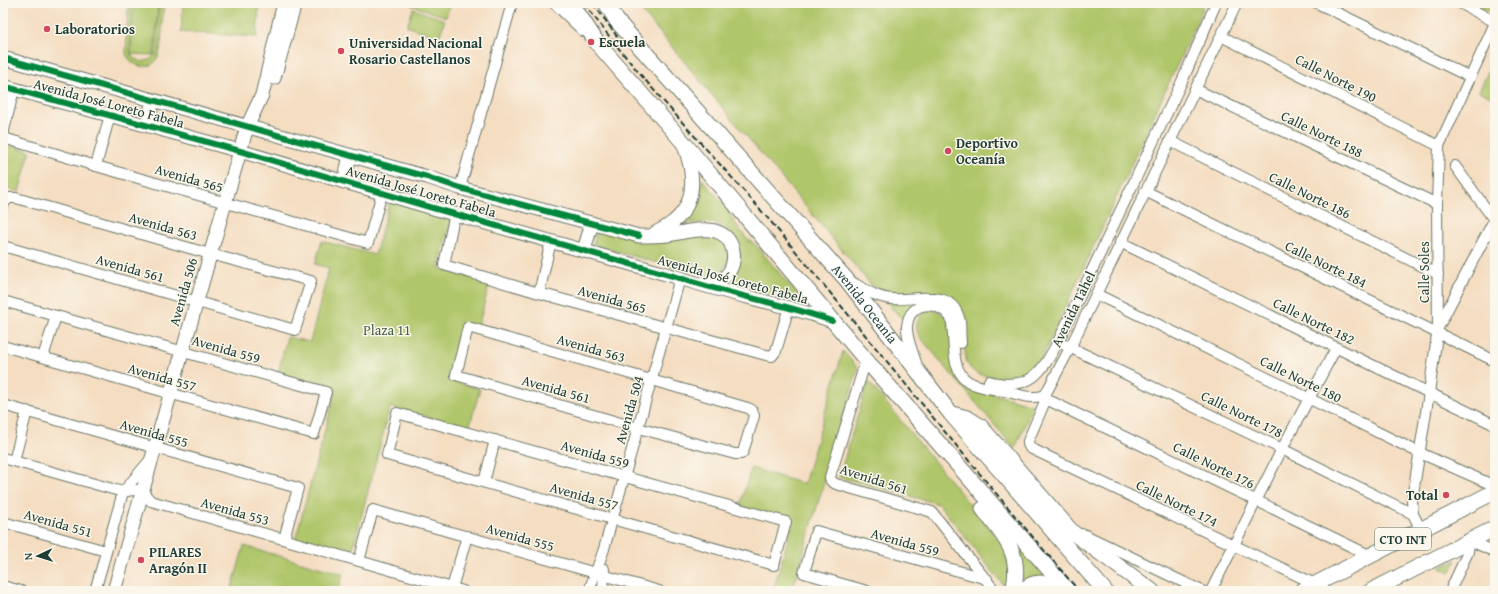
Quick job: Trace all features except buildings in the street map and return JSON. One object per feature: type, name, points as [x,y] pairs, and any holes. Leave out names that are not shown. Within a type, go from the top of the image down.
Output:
[{"type":"highway","points":[[570,3],[598,44],[683,142],[832,321],[1068,591]]},
{"type":"highway","name":"Avenida Oceanía","points":[[606,3],[617,21],[846,279],[951,414],[1105,591]]},
{"type":"highway","points":[[951,414],[967,418],[980,426],[1072,532],[1152,591]]},
{"type":"highway","points":[[948,454],[968,491],[1005,536],[1011,549],[1016,567],[1016,578],[1013,591]]},
{"type":"highway","name":"CTO INT","points":[[1309,588],[1494,490]]},
{"type":"highway","name":"CTO INT","points":[[1371,591],[1495,528]]},
{"type":"highway","points":[[1023,591],[1029,586],[1042,582],[1065,591]]},
{"type":"main road","name":"Avenida 506","points":[[114,591],[240,151],[247,128],[262,95],[284,3]]},
{"type":"main road","points":[[247,128],[262,110],[269,97],[295,3]]},
{"type":"main road","points":[[612,3],[617,21]]},
{"type":"main road","name":"Avenida José Loreto Fabela","points":[[3,58],[460,188],[639,236]]},
{"type":"main road","name":"Avenida José Loreto Fabela","points":[[9,87],[240,151],[584,250],[703,286],[789,307],[832,321]]},
{"type":"main road","points":[[147,125],[153,100]]},
{"type":"main road","points":[[639,236],[655,233],[669,226],[681,216],[688,202],[691,187],[691,172],[683,142]]},
{"type":"main road","points":[[344,182],[350,156]]},
{"type":"main road","points":[[584,250],[592,224]]},
{"type":"main road","points":[[639,236],[664,236],[708,230],[725,236],[731,243],[734,252],[734,261],[731,270],[726,277],[716,283],[703,286]]},
{"type":"street","points":[[460,188],[512,3]]},
{"type":"street","points":[[554,3],[598,44]]},
{"type":"street","name":"Avenida Tahel","points":[[846,279],[877,296],[890,299],[936,297],[945,300],[952,306],[959,318],[963,365],[966,370],[976,378],[1006,384],[1015,384],[1028,380],[1040,372],[1045,366],[1058,342],[1184,77],[1216,3]]},
{"type":"street","name":"Avenida Tahel","points":[[1028,444],[1045,397],[1237,3]]},
{"type":"street","points":[[1317,3],[1470,77]]},
{"type":"street","points":[[1460,3],[1495,23]]},
{"type":"street","name":"Calle Soles","points":[[1421,530],[1413,514],[1412,500],[1438,331],[1437,204],[1439,146],[1495,23]]},
{"type":"street","name":"Calle Norte 190","points":[[1221,36],[1439,146]]},
{"type":"street","name":"Avenida 565","points":[[9,87],[4,138],[225,203],[368,243],[382,193]]},
{"type":"street","name":"Calle Norte 188","points":[[1195,89],[1437,204]]},
{"type":"street","points":[[96,166],[110,115]]},
{"type":"street","name":"Calle Norte 186","points":[[1170,141],[1438,274]]},
{"type":"street","points":[[1438,331],[1495,219],[1455,166]]},
{"type":"street","name":"Calle Norte 184","points":[[1145,191],[1438,331],[1495,361]]},
{"type":"street","name":"Avenida 563","points":[[5,201],[16,198],[210,254],[311,281],[295,330]]},
{"type":"street","name":"Avenida 565","points":[[455,214],[444,265],[539,293],[766,356],[772,356],[776,351],[789,307]]},
{"type":"street","points":[[539,293],[551,241]]},
{"type":"street","name":"Calle Norte 182","points":[[1120,242],[1495,425]]},
{"type":"street","name":"Avenida 561","points":[[3,246],[295,330]]},
{"type":"street","name":"Avenida 504","points":[[589,591],[599,574],[612,519],[680,278]]},
{"type":"street","name":"Calle Norte 180","points":[[1096,294],[1494,490]]},
{"type":"street","name":"Avenida 559","points":[[3,301],[326,392],[314,434]]},
{"type":"street","points":[[920,374],[907,326],[909,318],[919,307],[934,305],[941,307],[951,318],[957,367],[965,380],[973,384],[1016,394],[1045,397]]},
{"type":"street","points":[[43,357],[56,316]]},
{"type":"street","name":"Avenida 563","points":[[468,328],[652,379],[748,408],[752,410],[754,416],[744,449],[741,454]]},
{"type":"street","name":"Avenida 561","points":[[468,328],[456,375],[638,428],[735,454],[741,454]]},
{"type":"street","name":"Calle Norte 178","points":[[1058,342],[1282,449],[1413,514]]},
{"type":"street","name":"Avenida 557","points":[[3,346],[314,434]]},
{"type":"street","points":[[1210,591],[1282,449],[1336,348]]},
{"type":"street","name":"Avenida 561","points":[[866,360],[830,477],[831,481],[836,484],[932,512],[987,579],[995,591]]},
{"type":"street","name":"Calle Norte 176","points":[[1045,397],[1371,556]]},
{"type":"street","name":"Avenida 555","points":[[3,404],[154,452],[298,488],[284,539]]},
{"type":"street","points":[[14,461],[27,412]]},
{"type":"street","name":"Avenida 559","points":[[387,455],[398,413],[786,522],[774,565]]},
{"type":"street","points":[[484,482],[495,440]]},
{"type":"street","name":"Calle Norte 174","points":[[1028,444],[1030,448],[1234,545],[1309,588]]},
{"type":"street","points":[[95,591],[123,492],[154,452]]},
{"type":"street","name":"Avenida 557","points":[[387,455],[774,565]]},
{"type":"street","points":[[3,458],[123,492],[135,489],[142,492]]},
{"type":"street","name":"Avenida 553","points":[[142,492],[151,501],[463,591]]},
{"type":"street","name":"Avenida 555","points":[[359,561],[373,510],[659,591]]},
{"type":"street","name":"Avenida 551","points":[[3,522],[106,551]]},
{"type":"street","name":"Avenida 559","points":[[867,591],[804,573],[816,531],[987,579]]},
{"type":"street","points":[[1083,534],[1202,591]]},
{"type":"street","points":[[452,588],[467,536]]},
{"type":"street","points":[[1450,591],[1468,552],[1469,540],[1495,552]]},
{"type":"street","name":"Avenida 504","points":[[599,574],[603,591]]},
{"type":"street","points":[[3,586],[21,591]]},
{"type":"green space","points":[[128,3],[132,3],[130,52],[133,58],[142,62],[151,59],[156,54],[159,3],[163,3],[160,48],[159,54],[153,64],[140,66],[130,60],[126,54]]},
{"type":"green space","points":[[134,3],[158,3],[154,55],[131,54]]},
{"type":"green space","points":[[183,3],[259,3],[257,37],[181,32]]},
{"type":"green space","points":[[411,3],[451,3],[446,17],[411,5]]},
{"type":"green space","name":"Deportivo Oceanía","points":[[635,3],[1203,3],[1202,11],[1038,367],[1032,373],[1021,379],[1009,380],[977,374],[971,369],[966,362],[962,319],[955,304],[940,292],[895,296],[882,292],[872,286]]},
{"type":"green space","points":[[1472,3],[1493,3],[1488,12]]},
{"type":"green space","points":[[413,9],[445,20],[439,38],[407,26]]},
{"type":"green space","points":[[1488,72],[1495,75],[1495,99],[1479,91]]},
{"type":"green space","points":[[3,144],[30,151],[19,192],[3,188]]},
{"type":"green space","points":[[702,179],[728,209],[732,219],[747,239],[756,245],[802,300],[724,286],[737,244],[733,236],[721,226],[715,224],[683,224],[697,203]]},
{"type":"green space","name":"Plaza 11","points":[[390,200],[452,217],[438,268],[490,282],[478,327],[463,324],[448,380],[480,389],[469,428],[390,407],[351,556],[295,541],[336,389],[278,373],[287,337],[310,342],[329,268],[315,264],[322,241],[375,255]]},
{"type":"green space","points":[[597,231],[709,234],[719,238],[725,244],[728,252],[728,260],[720,273],[712,276],[701,275],[593,245]]},
{"type":"green space","points":[[926,300],[906,323],[885,301]]},
{"type":"green space","points":[[934,309],[947,317],[966,386],[1033,405],[1015,449],[919,336],[917,331],[917,322],[919,318],[924,312]]},
{"type":"green space","points":[[843,351],[858,368],[792,591],[773,591],[793,522],[740,506],[751,468],[804,484]]},
{"type":"green space","points":[[868,381],[1005,547],[1008,554],[1008,591],[939,504],[839,477]]},
{"type":"green space","points":[[1011,535],[1045,576],[1019,589],[1022,567],[1018,549]]},
{"type":"green space","points":[[244,546],[343,574],[338,591],[231,591]]},
{"type":"green space","points":[[1456,560],[1450,573],[1441,568],[1441,567]]},
{"type":"railway","points":[[584,3],[630,62],[777,229],[1079,591]]},
{"type":"railway","points":[[593,3],[621,42]]},
{"type":"cycle path","points":[[3,58],[427,177],[460,188],[639,236]]},
{"type":"cycle path","points":[[3,86],[240,151],[433,208],[832,321]]},
{"type":"place","name":"Laboratorios","points":[[47,29]]},
{"type":"place","name":"Escuela","points":[[591,42]]},
{"type":"place","name":"Universidad Nacional Rosario Castellanos","points":[[341,51]]},
{"type":"place","name":"Deportivo Oceanía","points":[[948,151]]},
{"type":"place","name":"Total","points":[[1446,495]]},
{"type":"place","name":"PILARES Aragón II","points":[[141,560]]}]
